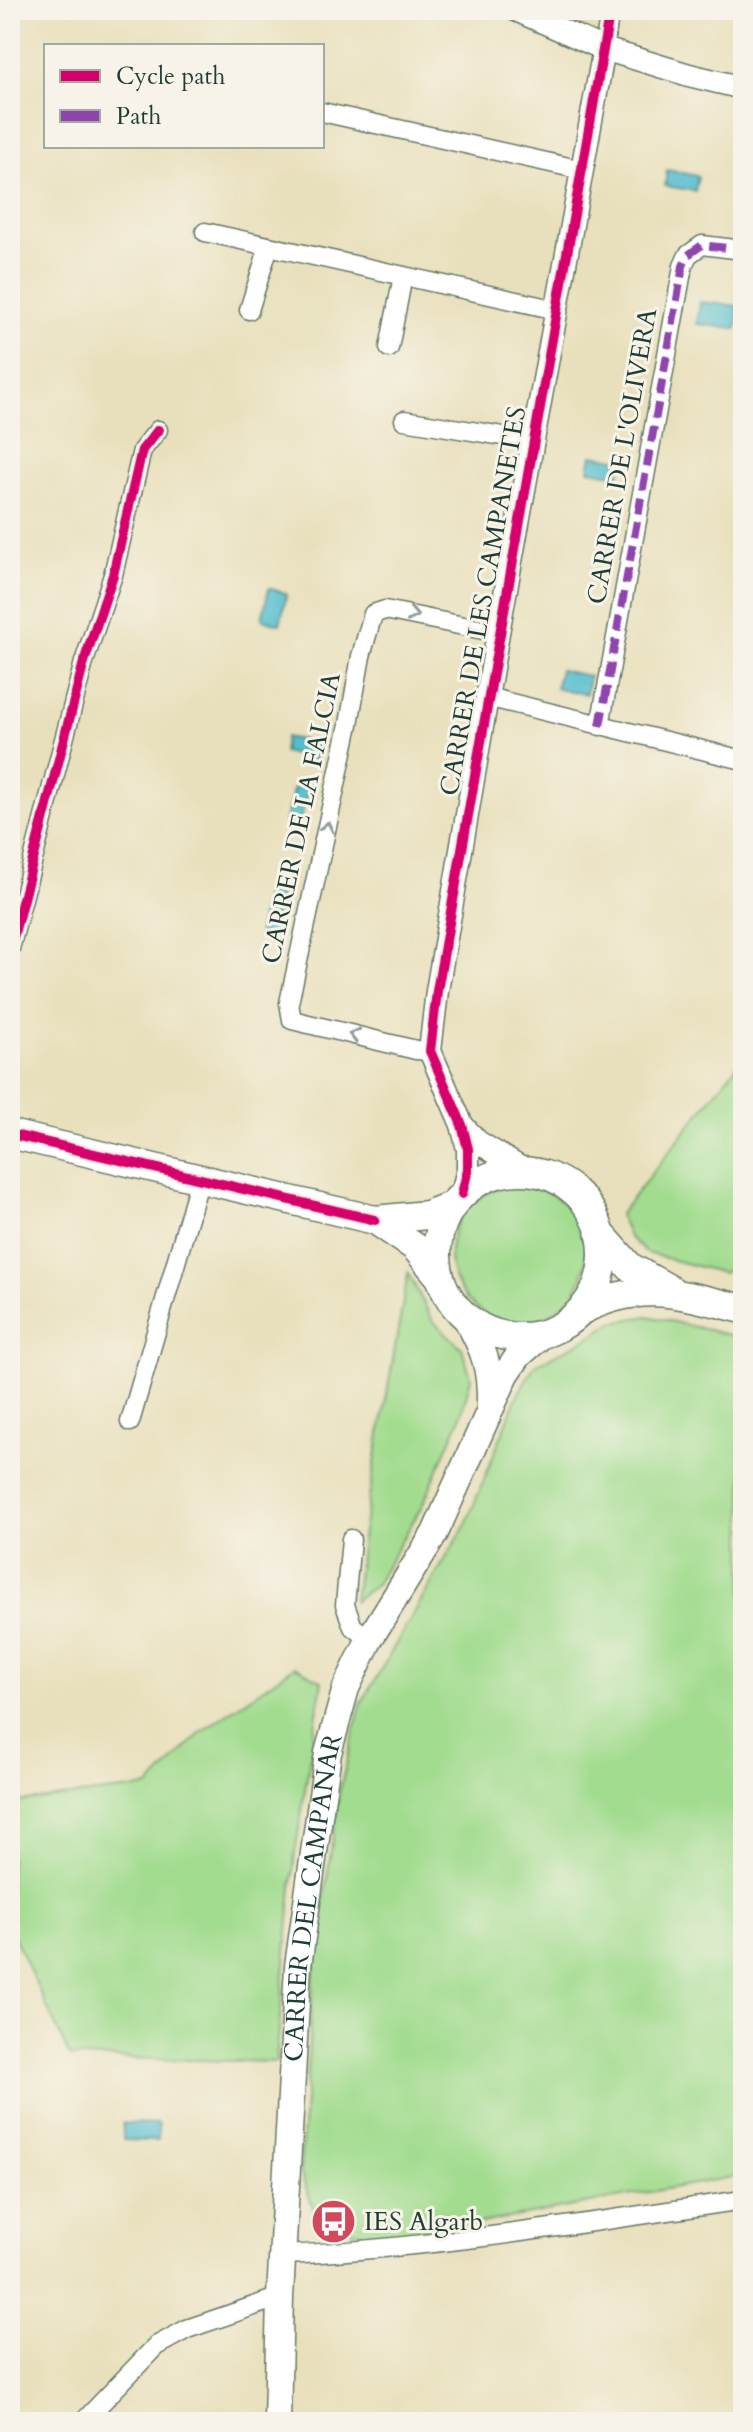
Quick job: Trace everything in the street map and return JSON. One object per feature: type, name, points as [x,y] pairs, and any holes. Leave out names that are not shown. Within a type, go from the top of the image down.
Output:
[{"type":"main road","points":[[10,1134],[375,1220],[427,1215],[457,1200],[486,1179],[527,1172],[567,1187],[587,1207],[600,1233],[630,1267],[679,1294]]},
{"type":"main road","points":[[439,1276],[436,1258],[438,1239],[443,1221],[457,1200]]},
{"type":"main road","points":[[375,1220],[415,1247],[439,1276],[450,1299],[466,1318],[486,1330],[508,1337],[525,1338],[543,1334],[607,1298],[643,1291],[679,1294],[743,1309]]},
{"type":"main road","points":[[582,1310],[599,1281],[600,1233]]},
{"type":"main road","name":"CARRER DEL CAMPANAR","points":[[466,1318],[483,1348],[490,1386],[489,1412]]},
{"type":"main road","name":"CARRER DEL CAMPANAR","points":[[277,2422],[280,2297],[298,1966],[328,1753],[346,1688],[370,1638],[435,1533],[512,1363],[543,1334]]},
{"type":"street","points":[[516,10],[604,49],[743,88]]},
{"type":"street","name":"CARRER DE LES CAMPANETES","points":[[430,1051],[437,991],[498,633],[610,10]]},
{"type":"street","points":[[324,112],[582,170]]},
{"type":"street","points":[[205,232],[557,310]]},
{"type":"street","name":"CARRER DE L'OLIVERA","points":[[600,726],[683,266],[688,255],[702,245],[743,250]]},
{"type":"street","points":[[249,310],[269,246]]},
{"type":"street","points":[[389,348],[403,276]]},
{"type":"street","points":[[404,420],[533,441]]},
{"type":"street","points":[[10,949],[84,662],[113,575],[142,450],[158,430]]},
{"type":"street","name":"CARRER DE LA FALCIA","points":[[430,1051],[292,1020],[289,1003],[361,656],[373,614],[385,610],[498,633]]},
{"type":"street","points":[[487,697],[743,760]]},
{"type":"street","points":[[430,1051],[462,1125],[468,1149],[468,1169],[457,1200]]},
{"type":"street","points":[[462,1125],[478,1142],[527,1172]]},
{"type":"street","points":[[130,1422],[200,1179]]},
{"type":"street","points":[[351,1539],[345,1605],[353,1627],[370,1638]]},
{"type":"street","points":[[284,2255],[367,2251],[446,2242],[743,2200]]},
{"type":"street","points":[[83,2422],[156,2346],[187,2329],[280,2297]]},
{"type":"green space","points":[[743,1058],[743,1260],[723,1273],[646,1253],[629,1237],[619,1215]]},
{"type":"green space","points":[[518,1186],[544,1192],[566,1206],[580,1228],[586,1254],[580,1280],[566,1302],[544,1316],[518,1322],[492,1316],[470,1302],[456,1280],[450,1254],[456,1228],[470,1206],[492,1192]]},
{"type":"green space","points":[[408,1273],[433,1321],[462,1348],[471,1378],[460,1419],[422,1506],[376,1584],[354,1601],[363,1532]]},
{"type":"green space","points":[[648,1316],[743,1338],[743,2175],[453,2228],[369,2233],[342,2229],[314,2210],[300,2171],[314,1972],[339,1793],[361,1704],[467,1522],[518,1394],[535,1365],[613,1322]]},
{"type":"green space","points":[[295,1666],[322,1681],[295,1854],[276,2062],[70,2057],[10,1928],[10,1803],[149,1787],[201,1732]]},
{"type":"water","points":[[667,170],[698,176],[695,191],[665,186]]},
{"type":"water","points":[[700,302],[739,306],[737,329],[697,324]]},
{"type":"water","points":[[592,455],[622,460],[619,475],[589,470]]},
{"type":"water","points":[[269,588],[287,594],[280,624],[262,619]]},
{"type":"water","points":[[560,670],[589,676],[586,694],[555,688]]},
{"type":"water","points":[[285,737],[318,743],[314,760],[283,752]]},
{"type":"water","points":[[295,783],[309,786],[299,826],[285,821]]},
{"type":"water","points":[[266,893],[280,897],[272,936],[258,932]]},
{"type":"water","points":[[123,2123],[158,2124],[158,2141],[123,2140]]},
{"type":"marked path","points":[[600,726],[683,266],[688,255],[702,245],[743,250]]},
{"type":"cycle path","points":[[462,1194],[468,1169],[468,1149],[462,1125],[430,1051],[437,991],[610,10]]},
{"type":"cycle path","points":[[10,949],[84,662],[113,575],[142,450],[158,430]]},
{"type":"cycle path","points":[[10,1134],[375,1220]]},
{"type":"place","name":"IES Algarb","points":[[333,2221]]}]
